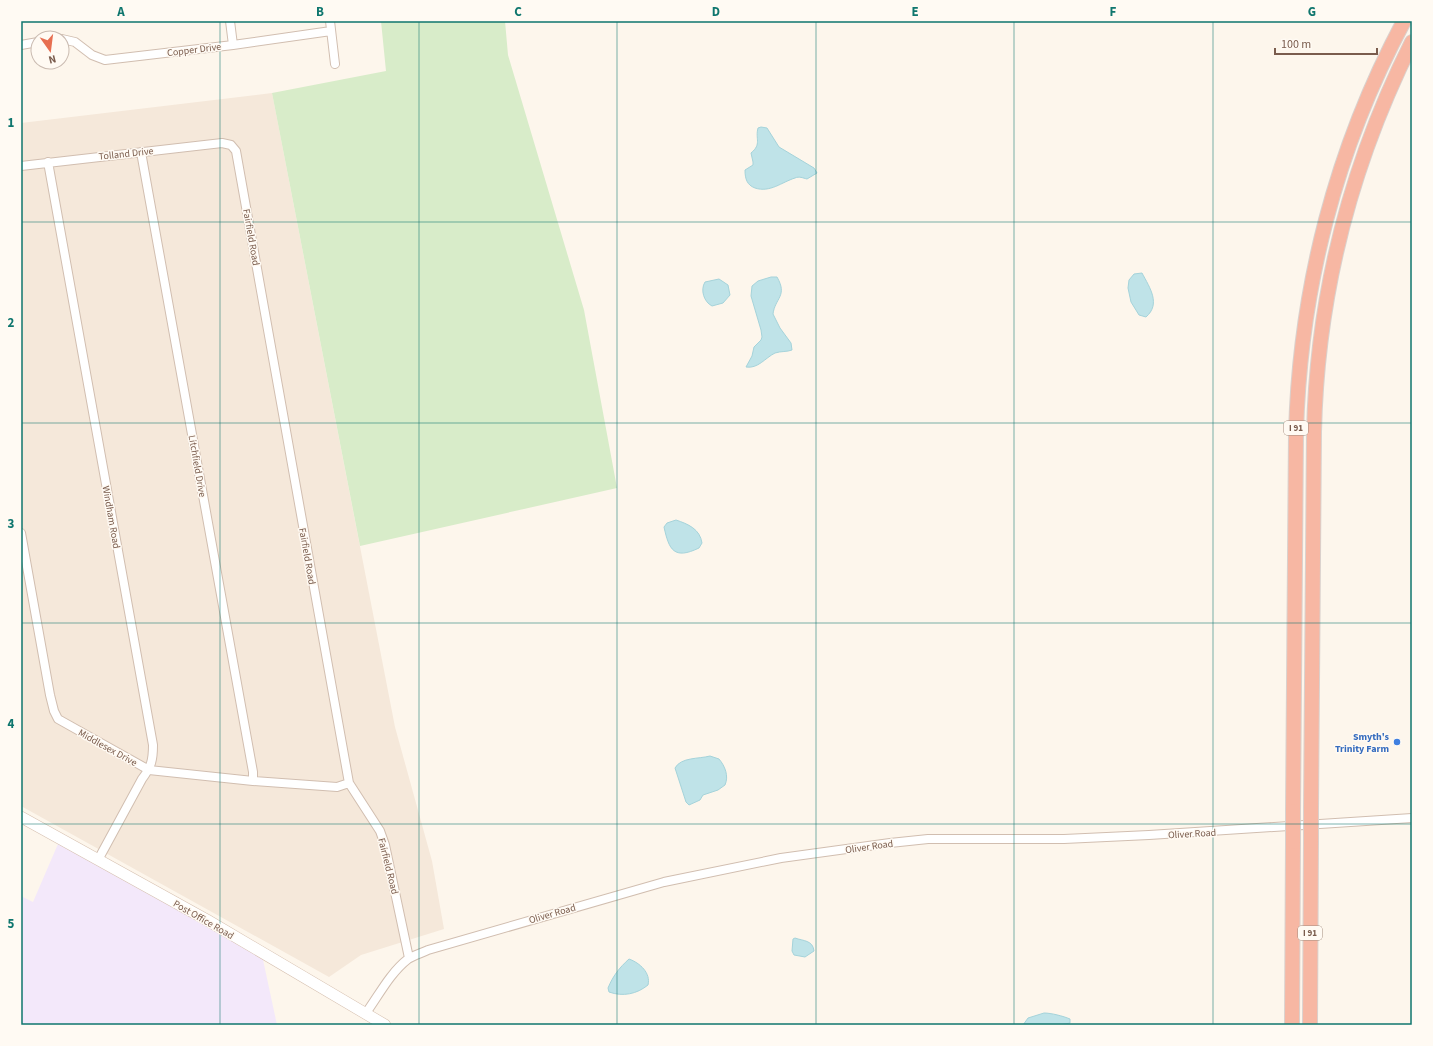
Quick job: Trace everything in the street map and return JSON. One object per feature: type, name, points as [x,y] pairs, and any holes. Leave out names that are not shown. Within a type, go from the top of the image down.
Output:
[{"type":"highway","name":"I 91","points":[[1292,1025],[1296,432],[1302,340],[1315,263],[1332,197],[1355,125],[1386,56],[1404,21]]},
{"type":"highway","name":"I 91","points":[[1310,1025],[1314,427],[1320,338],[1332,268],[1349,199],[1372,130],[1412,42]]},
{"type":"street","points":[[230,21],[233,44]]},
{"type":"street","points":[[330,21],[335,64]]},
{"type":"street","name":"Copper Drive","points":[[70,41],[75,42],[92,55],[105,60],[331,31]]},
{"type":"street","name":"Tolland Drive","points":[[21,166],[222,143],[231,145]]},
{"type":"street","name":"Fairfield Road","points":[[231,145],[236,151],[254,246],[349,783],[380,831],[385,845],[409,958]]},
{"type":"street","name":"Litchfield Drive","points":[[141,152],[253,772],[253,781]]},
{"type":"street","name":"Windham Road","points":[[48,162],[153,745],[153,758],[149,770],[142,779],[98,860]]},
{"type":"street","name":"Middlesex Drive","points":[[21,533],[54,710],[58,719],[149,770],[253,781],[337,787],[349,783]]},
{"type":"street","name":"Post Office Road","points":[[21,817],[219,927],[385,1025]]},
{"type":"street","name":"Oliver Road","points":[[366,1013],[388,980],[409,958],[445,944],[664,882],[781,858],[928,839],[1064,839],[1264,829],[1412,818]]},
{"type":"shaded area","points":[[272,93],[395,727],[432,861],[444,929],[361,955],[329,977],[21,806],[21,123]]},
{"type":"shaded area","points":[[61,837],[262,955],[277,1025],[21,1025],[21,896],[33,902]]},
{"type":"green space","points":[[381,21],[505,21],[508,55],[584,310],[617,488],[360,546],[272,93],[386,71]]},
{"type":"water","points":[[758,128],[767,128],[779,147],[814,168],[817,173],[807,179],[796,177],[766,189],[755,188],[750,185],[746,179],[745,170],[753,165],[751,153],[756,147]]},
{"type":"water","points":[[1142,273],[1153,296],[1153,307],[1146,317],[1139,315],[1131,302],[1128,288],[1129,280],[1134,274]]},
{"type":"water","points":[[771,277],[777,277],[781,289],[780,297],[773,314],[780,328],[791,343],[792,350],[775,353],[758,365],[746,367],[752,356],[754,347],[762,337],[751,296],[752,286],[758,281]]},
{"type":"water","points":[[719,279],[728,285],[730,295],[723,303],[712,306],[705,299],[703,292],[704,285],[705,282]]},
{"type":"water","points":[[676,520],[689,525],[699,534],[702,543],[699,548],[684,553],[674,551],[668,542],[664,527],[667,523]]},
{"type":"water","points":[[710,756],[719,759],[723,765],[727,778],[725,785],[718,790],[703,795],[700,800],[689,805],[686,802],[675,768],[678,764],[686,760]]},
{"type":"water","points":[[795,938],[810,943],[814,951],[805,957],[794,955],[792,951],[793,939]]},
{"type":"water","points":[[629,959],[644,969],[648,976],[648,985],[639,991],[630,994],[614,994],[609,992],[608,988],[614,976]]},
{"type":"water","points":[[1044,1013],[1070,1019],[1070,1023],[1060,1025],[1023,1025],[1028,1018]]},
{"type":"place","name":"Smyth's Trinity Farm","points":[[1397,742]]}]
